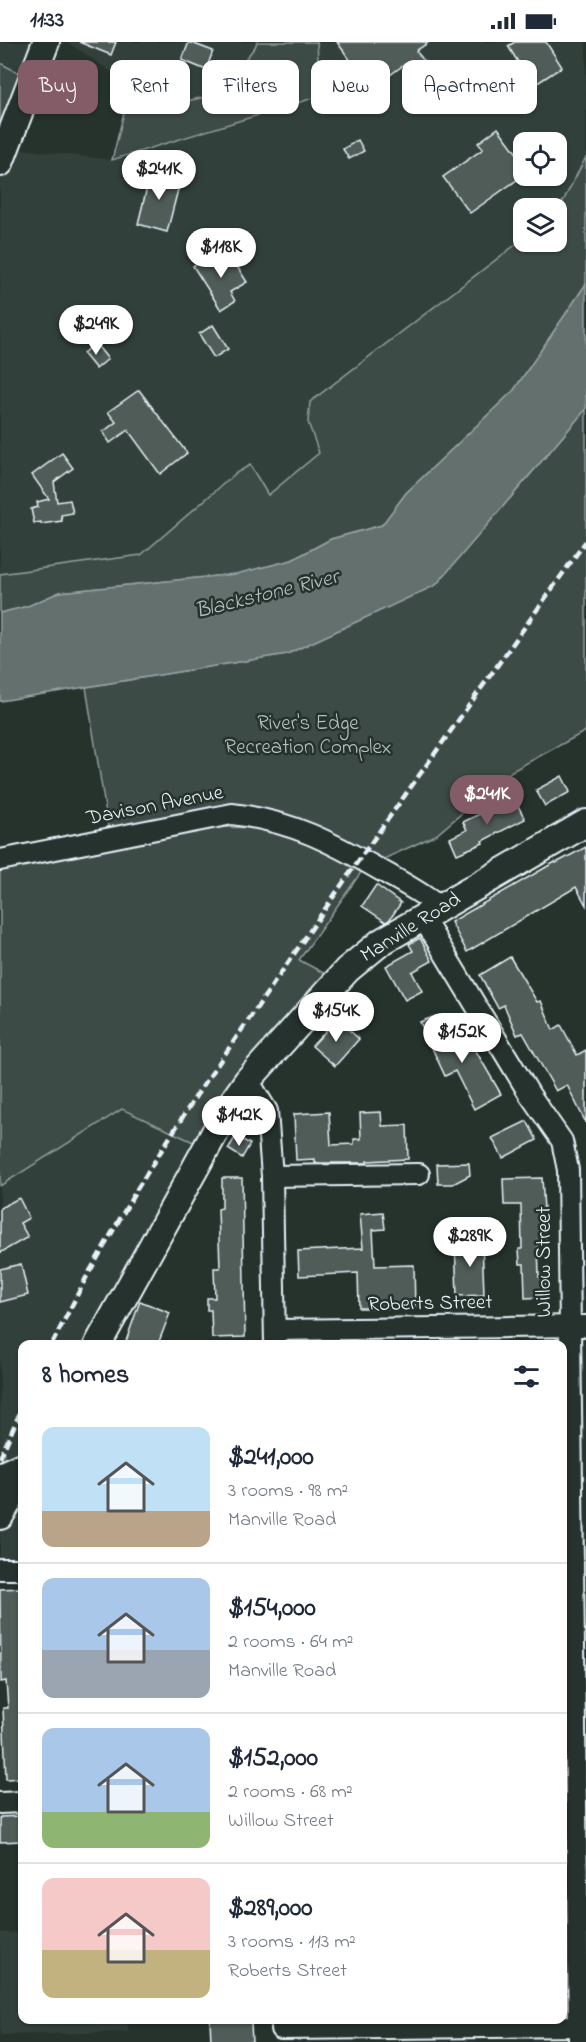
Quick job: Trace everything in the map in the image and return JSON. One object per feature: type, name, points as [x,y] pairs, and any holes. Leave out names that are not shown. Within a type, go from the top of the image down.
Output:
[{"type":"main road","points":[[0,163],[46,42]]},
{"type":"main road","name":"Manville Road","points":[[100,1340],[229,1107],[248,1080],[347,970],[381,942],[586,823]]},
{"type":"main road","points":[[0,1476],[18,1468]]},
{"type":"main road","points":[[0,1516],[18,1486]]},
{"type":"street","name":"Davison Avenue","points":[[0,860],[232,814],[261,817],[318,836],[424,894],[432,913]]},
{"type":"street","name":"Willow Street","points":[[432,913],[530,1095],[562,1141],[568,1170],[578,1326],[574,1558],[574,1793],[582,2031]]},
{"type":"street","points":[[248,1080],[267,1111],[272,1176],[275,1337]]},
{"type":"street","points":[[272,1176],[419,1174]]},
{"type":"street","name":"Roberts Street","points":[[275,1337],[578,1326]]},
{"type":"street","points":[[0,1569],[18,1569]]},
{"type":"street","points":[[0,1803],[18,1803]]},
{"type":"street","points":[[281,2030],[582,2031]]},
{"type":"shaded area","points":[[0,42],[42,42],[32,60],[18,60],[18,72],[0,63]]},
{"type":"shaded area","points":[[67,42],[257,42],[245,60],[202,60],[202,98],[190,100],[190,60],[110,60],[110,71],[98,63],[98,60],[94,60]]},
{"type":"shaded area","points":[[317,42],[586,42],[586,157],[566,198],[513,198],[513,247],[310,402],[308,422],[319,453],[268,496],[249,465],[236,473],[141,555],[0,574],[0,142],[21,149],[112,160],[262,114],[299,114],[299,102],[311,99],[311,114],[390,114],[390,60],[318,60]]},
{"type":"shaded area","points":[[122,1109],[202,1146],[95,1340],[18,1340],[18,1565],[0,1565],[0,1186]]},
{"type":"shaded area","points":[[18,1932],[18,2024],[128,2024],[128,2032],[0,2035],[0,1933]]},
{"type":"green space","points":[[257,42],[317,42],[318,60],[311,60],[311,99],[299,102],[299,60],[245,60]]},
{"type":"green space","points":[[0,63],[18,72],[18,86],[0,127]]},
{"type":"green space","points":[[202,98],[202,114],[262,114],[112,160],[124,114],[190,114],[190,100]]},
{"type":"green space","points":[[586,157],[586,284],[514,390],[406,493],[382,525],[331,539],[292,560],[236,574],[60,592],[28,606],[0,613],[0,574],[141,555],[236,473],[250,465],[268,495],[319,453],[308,422],[310,402],[513,247],[513,252],[567,252],[567,198],[565,198]]},
{"type":"green space","name":"River's Edge Recreation Complex","points":[[586,409],[586,731],[512,771],[436,835],[364,868],[299,960],[333,978],[202,1146],[122,1109],[0,1186],[0,868],[219,827],[263,828],[306,843],[328,854],[337,842],[283,815],[109,833],[86,687],[287,654],[436,585]]},
{"type":"water","name":"Blackstone River","points":[[586,284],[586,409],[436,585],[287,654],[0,701],[0,613],[28,606],[60,592],[236,574],[292,560],[331,539],[382,525],[406,493],[514,390]]},
{"type":"building","points":[[79,42],[116,42],[111,55]]},
{"type":"building","points":[[189,42],[213,51],[210,60],[202,60],[202,68],[190,63],[190,60],[182,60]]},
{"type":"building","points":[[337,42],[429,42],[416,51],[423,60],[402,60],[402,66],[390,75],[390,60],[350,60]]},
{"type":"building","points":[[515,42],[546,42],[562,67],[537,83],[537,60],[517,60],[508,46]]},
{"type":"building","points":[[498,128],[513,148],[513,183],[470,213],[443,177],[483,149],[478,143]]},
{"type":"building","points":[[358,140],[364,151],[349,159],[343,149]]},
{"type":"building","points":[[151,171],[181,178],[167,232],[138,224]]},
{"type":"building","points":[[229,254],[247,282],[230,292],[235,301],[221,310],[193,266],[207,257],[212,265]]},
{"type":"building","points":[[213,325],[228,349],[214,358],[199,334]]},
{"type":"building","points":[[95,343],[108,359],[96,369],[83,353]]},
{"type":"building","points":[[139,390],[187,453],[160,474],[128,430],[110,443],[103,432],[116,422],[108,412]]},
{"type":"building","points":[[62,453],[73,468],[54,482],[57,502],[70,500],[73,513],[61,515],[62,521],[34,523],[31,509],[38,507],[37,502],[49,499],[32,475]]},
{"type":"building","points":[[562,776],[570,792],[545,806],[536,790]]},
{"type":"building","points":[[506,801],[509,806],[516,802],[525,819],[482,841],[483,843],[457,854],[450,838],[467,830],[463,822]]},
{"type":"building","points":[[586,847],[586,905],[576,887],[467,952],[451,922],[555,862]]},
{"type":"building","points":[[376,885],[401,903],[386,922],[362,906]]},
{"type":"building","points":[[420,938],[432,961],[412,972],[422,991],[405,1000],[386,966],[413,951],[409,944]]},
{"type":"building","points":[[510,957],[537,1002],[541,1001],[553,1030],[561,1025],[577,1055],[586,1050],[586,1123],[567,1085],[556,1091],[523,1033],[517,1035],[504,1005],[498,1008],[480,975]]},
{"type":"building","points":[[436,1016],[448,1045],[452,1043],[455,1047],[469,1039],[501,1094],[474,1109],[455,1071],[445,1076],[420,1022]]},
{"type":"building","points":[[337,1019],[359,1039],[335,1066],[312,1046]]},
{"type":"building","points":[[329,1112],[331,1145],[354,1144],[354,1139],[361,1139],[360,1113],[381,1112],[382,1126],[407,1125],[408,1159],[367,1161],[367,1163],[315,1163],[315,1159],[296,1160],[294,1114]]},
{"type":"building","points":[[527,1121],[537,1140],[503,1158],[492,1138]]},
{"type":"building","points":[[236,1136],[250,1144],[242,1158],[228,1149]]},
{"type":"building","points":[[469,1163],[470,1175],[453,1184],[438,1184],[437,1164]]},
{"type":"building","points":[[222,1178],[242,1178],[245,1337],[212,1338],[211,1310],[207,1310],[207,1298],[215,1298],[214,1268],[220,1268],[218,1209],[222,1208]]},
{"type":"building","points":[[542,1178],[546,1241],[538,1242],[539,1277],[545,1276],[545,1297],[525,1298],[524,1264],[520,1264],[519,1249],[522,1249],[521,1205],[504,1205],[503,1179]]},
{"type":"building","points":[[19,1198],[29,1218],[20,1223],[28,1237],[0,1253],[0,1208]]},
{"type":"building","points":[[383,1212],[385,1229],[373,1230],[375,1266],[414,1265],[415,1308],[359,1308],[358,1273],[299,1276],[298,1251],[363,1248],[360,1214]]},
{"type":"building","points":[[482,1240],[484,1295],[457,1296],[455,1241]]},
{"type":"building","points":[[21,1264],[28,1295],[0,1302],[0,1269]]},
{"type":"building","points":[[140,1301],[170,1313],[160,1340],[126,1340]]},
{"type":"building","points":[[18,1588],[18,1778],[6,1779],[3,1708],[8,1708],[6,1681],[1,1682],[0,1589]]},
{"type":"building","points":[[18,1816],[18,1841],[0,1842],[0,1817]]},
{"type":"building","points":[[210,2024],[251,2024],[252,2042],[211,2042]]},
{"type":"railway","points":[[54,1340],[86,1278],[137,1189],[196,1096],[356,864],[586,541]]},
{"type":"railway","points":[[0,1458],[18,1417]]}]
